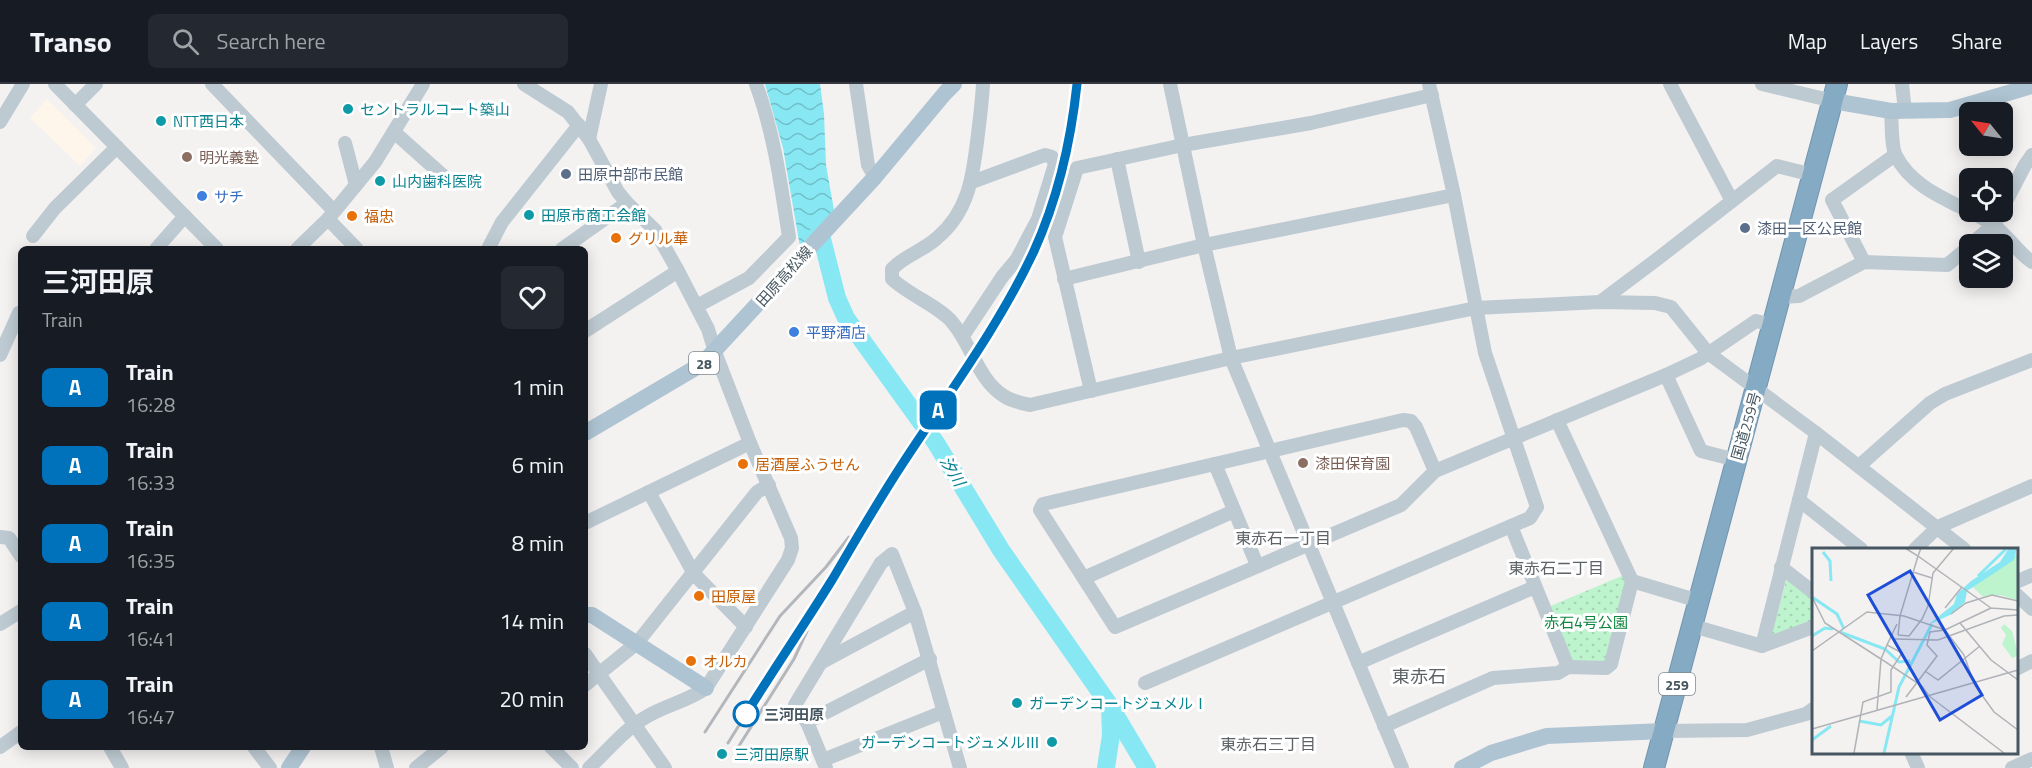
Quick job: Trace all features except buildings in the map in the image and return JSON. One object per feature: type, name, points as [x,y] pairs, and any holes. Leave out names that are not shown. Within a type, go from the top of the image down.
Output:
[{"type":"highway","name":"国道259号","points":[[1654,768],[1835,93]]},
{"type":"main road","name":"田原高松線","points":[[588,431],[702,364],[715,352],[875,177],[954,84]]},
{"type":"main road","points":[[1835,93],[1898,111],[1950,111],[2032,87]]},
{"type":"main road","points":[[588,615],[592,615],[706,687]]},
{"type":"main road","points":[[1462,768],[1491,753],[1547,736],[1664,731]]},
{"type":"main road","points":[[289,768],[301,750]]},
{"type":"street","points":[[0,122],[23,84]]},
{"type":"street","points":[[56,84],[214,246]]},
{"type":"street","points":[[75,105],[96,84]]},
{"type":"street","points":[[212,84],[330,214],[355,246]]},
{"type":"street","points":[[300,246],[375,162],[423,84]]},
{"type":"street","points":[[524,84],[568,112],[589,139],[618,192],[655,230],[708,329],[750,443],[791,538],[792,548],[788,560],[706,687],[696,695],[647,716],[589,768]]},
{"type":"street","points":[[589,139],[601,84]]},
{"type":"street","points":[[757,84],[777,154],[795,263]]},
{"type":"street","points":[[856,84],[868,165],[875,177]]},
{"type":"street","points":[[983,84],[972,182],[963,204],[936,239],[899,261],[892,269],[892,279],[951,320],[974,355],[985,379],[1005,397],[1030,405],[1231,358],[1476,308],[1600,302],[1655,303],[1671,307],[1707,353],[1816,433],[1963,548]]},
{"type":"street","points":[[1170,84],[1231,358],[1402,768]]},
{"type":"street","points":[[1670,84],[1732,201]]},
{"type":"street","points":[[1762,84],[1835,93]]},
{"type":"street","points":[[1902,84],[1895,155],[1910,175],[1931,192],[1994,225],[2022,256],[2032,262]]},
{"type":"street","points":[[1092,391],[1055,237],[1077,168],[1183,145],[1311,123],[1431,90],[1485,353],[1537,507],[1530,518],[1145,683]]},
{"type":"street","points":[[490,246],[502,222],[579,125]]},
{"type":"street","points":[[394,132],[449,182]]},
{"type":"street","points":[[345,143],[356,185]]},
{"type":"street","points":[[33,236],[55,208],[117,147]]},
{"type":"street","points":[[963,336],[1002,277],[1017,259],[1038,219],[1055,164],[1052,157],[1045,155],[972,182]]},
{"type":"street","points":[[1864,262],[1832,200],[1895,155]]},
{"type":"street","points":[[2013,188],[2032,155]]},
{"type":"street","points":[[1117,159],[1139,262]]},
{"type":"street","points":[[1600,302],[1777,166],[1813,175]]},
{"type":"street","points":[[1064,279],[1204,245],[1454,195]]},
{"type":"street","points":[[566,246],[627,203]]},
{"type":"street","points":[[159,246],[185,216]]},
{"type":"street","points":[[1983,234],[1996,222]]},
{"type":"street","points":[[697,306],[749,278],[789,237]]},
{"type":"street","points":[[1781,297],[1799,296],[1864,262],[1947,265],[1959,255]]},
{"type":"street","points":[[588,329],[678,271]]},
{"type":"street","points":[[0,355],[18,316]]},
{"type":"street","points":[[1436,471],[1416,427],[1411,421],[1403,420],[1043,504],[1040,510],[1115,627],[1401,505],[1436,471],[1666,375],[1707,353],[1756,321],[1773,325]]},
{"type":"street","points":[[1859,466],[1930,403],[1945,394],[2032,360]]},
{"type":"street","points":[[1666,375],[1701,451],[1736,460]]},
{"type":"street","points":[[1384,726],[1493,678],[1558,673],[1568,667],[1606,668],[1611,664],[1632,581],[1557,420]]},
{"type":"street","points":[[1762,646],[1816,433]]},
{"type":"street","points":[[588,520],[750,443]]},
{"type":"street","points":[[1215,464],[1257,565]]},
{"type":"street","points":[[588,682],[637,643],[757,492],[769,485]]},
{"type":"street","points":[[1916,548],[1938,527],[2032,486]]},
{"type":"street","points":[[649,492],[694,573],[746,627]]},
{"type":"street","points":[[1798,500],[1860,548]]},
{"type":"street","points":[[1084,578],[1234,511]]},
{"type":"street","points":[[1511,526],[1568,667]]},
{"type":"street","points":[[0,537],[9,538],[18,552]]},
{"type":"street","points":[[943,712],[825,764],[807,722],[795,709],[795,705],[881,563],[892,554],[915,612],[960,768]]},
{"type":"street","points":[[1782,567],[1812,591]]},
{"type":"street","points":[[2017,582],[2032,575]]},
{"type":"street","points":[[1632,581],[1699,601]]},
{"type":"street","points":[[1358,663],[1535,586]]},
{"type":"street","points":[[2017,595],[2032,609]]},
{"type":"street","points":[[820,663],[915,612]]},
{"type":"street","points":[[0,624],[18,613]]},
{"type":"street","points":[[1693,626],[1762,646],[1812,627]]},
{"type":"street","points":[[588,659],[665,768]]},
{"type":"street","points":[[807,722],[930,660]]},
{"type":"street","points":[[2017,668],[2032,661]]},
{"type":"street","points":[[1664,731],[1747,730],[1806,714],[1812,710]]},
{"type":"street","points":[[0,747],[18,734]]},
{"type":"street","points":[[112,750],[122,768]]},
{"type":"street","points":[[256,750],[270,768]]},
{"type":"street","points":[[382,750],[387,768]]},
{"type":"street","points":[[416,768],[438,750]]},
{"type":"street","points":[[554,750],[572,768]]},
{"type":"street","points":[[1911,753],[1918,768]]},
{"type":"street","points":[[2012,768],[2032,759]]},
{"type":"shaded area","points":[[47,99],[96,148],[80,166],[30,118]]},
{"type":"green space","name":"赤石4号公園","points":[[1624,575],[1626,583],[1605,661],[1570,662],[1548,607]]},
{"type":"green space","points":[[1787,578],[1812,596],[1812,623],[1770,640]]},
{"type":"water","points":[[765,84],[820,84],[826,165],[834,210],[800,247],[783,148]]},
{"type":"waterway","name":"汐川","points":[[818,223],[837,298],[846,318],[936,443],[1001,550],[1110,706],[1147,768]]},
{"type":"waterway","points":[[1106,768],[1111,735],[1110,708]]},
{"type":"railway","points":[[728,743],[1016,286],[1044,226],[1062,169],[1072,129],[1077,84]]},
{"type":"railway","points":[[705,732],[780,616],[826,567],[849,537]]},
{"type":"railway","points":[[737,749],[794,659],[807,631]]},
{"type":"train","name":"A","points":[[746,714],[1016,286],[1044,226],[1062,169],[1072,129],[1077,84]]},
{"type":"place","name":"セントラルコート築山","points":[[348,109]]},
{"type":"place","name":"NTT西日本","points":[[161,121]]},
{"type":"place","name":"明光義塾","points":[[187,157]]},
{"type":"place","name":"田原中部市民館","points":[[566,174]]},
{"type":"place","name":"山内歯科医院","points":[[380,181]]},
{"type":"place","name":"サチ","points":[[202,196]]},
{"type":"place","name":"田原市商工会館","points":[[529,215]]},
{"type":"place","name":"福忠","points":[[352,216]]},
{"type":"place","name":"漆田一区公民館","points":[[1745,228]]},
{"type":"place","name":"グリル華","points":[[616,238]]},
{"type":"place","name":"平野酒店","points":[[794,332]]},
{"type":"place","name":"漆田保育園","points":[[1303,463]]},
{"type":"place","name":"居酒屋ふうせん","points":[[743,464]]},
{"type":"place","name":"田原屋","points":[[699,596]]},
{"type":"place","name":"オルカ","points":[[691,661]]},
{"type":"place","name":"ガーデンコートジュメルⅠ","points":[[1017,703]]},
{"type":"place","name":"三河田原","points":[[746,714]]},
{"type":"place","name":"ガーデンコートジュメルⅢ","points":[[1052,742]]},
{"type":"place","name":"三河田原駅","points":[[722,754]]},
{"type":"district","name":"東赤石一丁目","points":[[1283,538]]},
{"type":"district","name":"東赤石二丁目","points":[[1556,568]]},
{"type":"district","name":"東赤石","points":[[1419,676]]},
{"type":"district","name":"東赤石三丁目","points":[[1268,744]]}]
